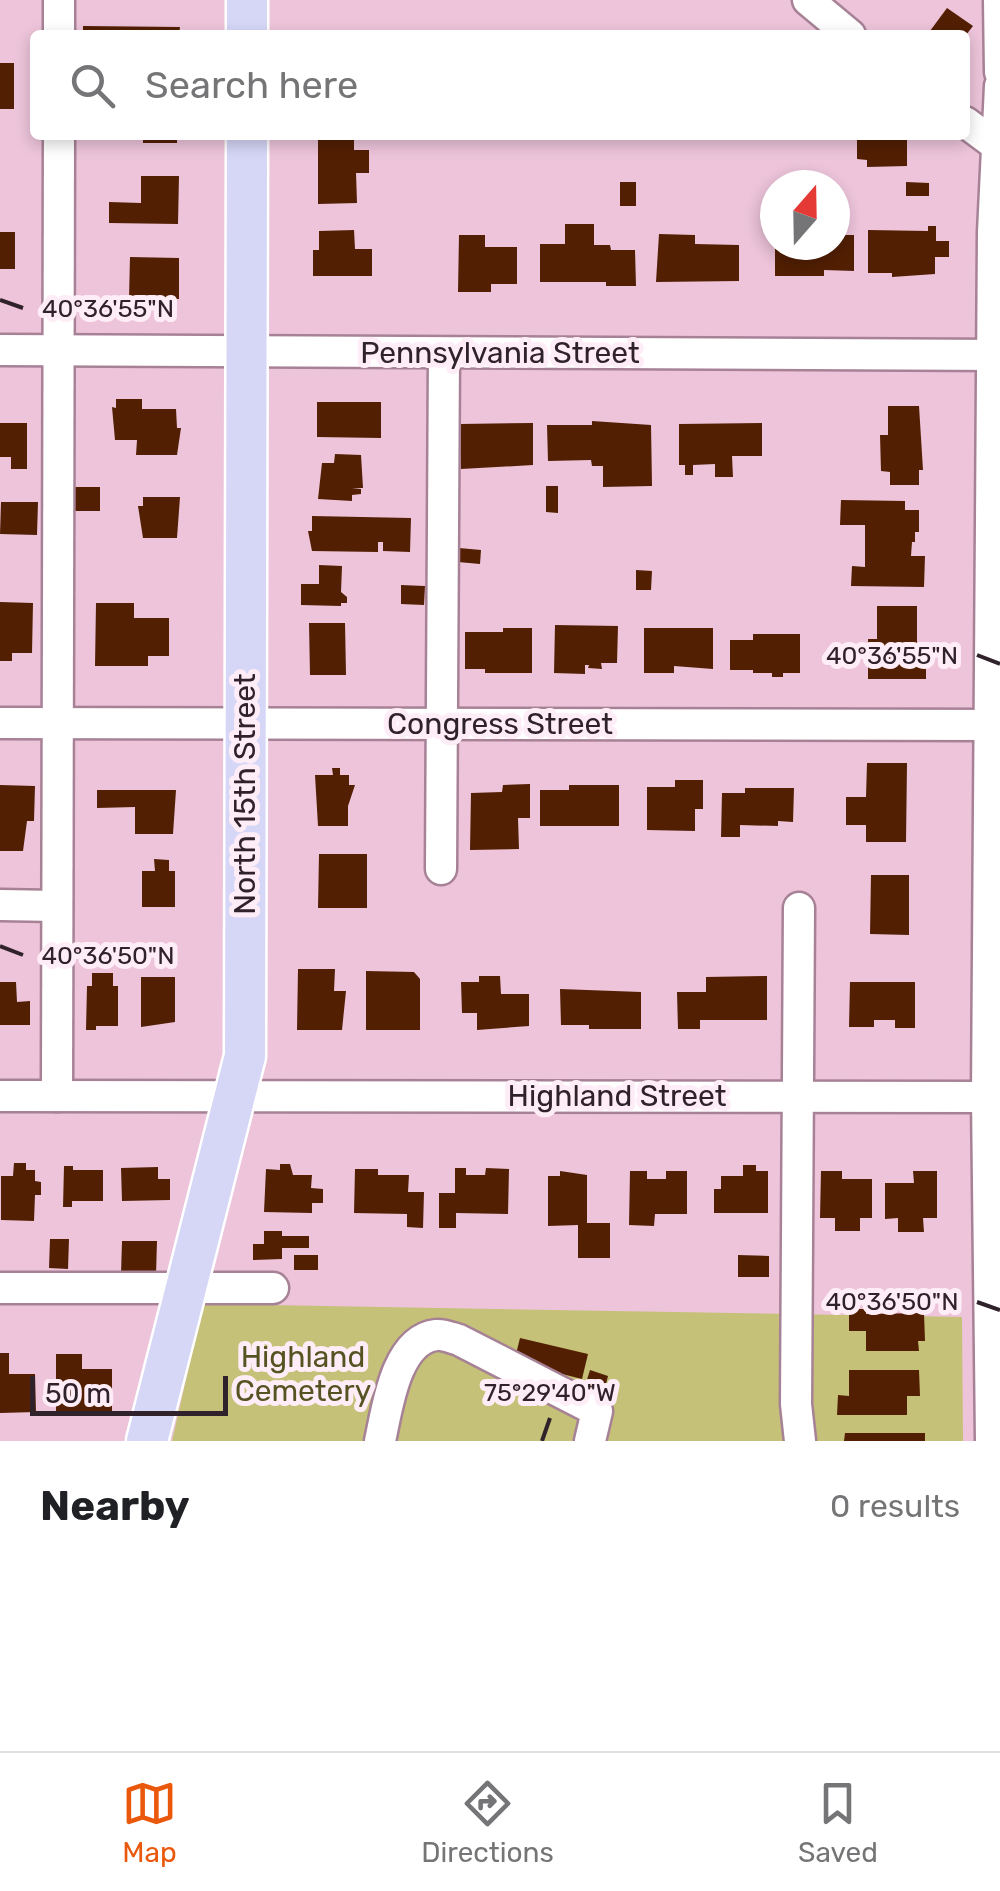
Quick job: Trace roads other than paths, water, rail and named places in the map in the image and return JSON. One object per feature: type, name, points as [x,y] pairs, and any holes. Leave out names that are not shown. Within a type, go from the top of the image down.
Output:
[{"type":"main road","points":[[247,0],[247,30]]},
{"type":"main road","name":"North 15th Street","points":[[147,1441],[244,1056],[246,140]]},
{"type":"street","points":[[59,0],[59,30]]},
{"type":"street","points":[[808,0],[844,30]]},
{"type":"street","points":[[999,0],[1000,72]]},
{"type":"street","points":[[991,1441],[1000,86]]},
{"type":"street","points":[[970,126],[998,146]]},
{"type":"street","points":[[57,1096],[59,140]]},
{"type":"street","name":"Pennsylvania Street","points":[[0,350],[996,356]]},
{"type":"street","points":[[441,869],[444,353]]},
{"type":"street","name":"Congress Street","points":[[0,722],[995,725]]},
{"type":"street","points":[[0,906],[57,906]]},
{"type":"street","points":[[799,908],[796,1404],[800,1441]]},
{"type":"street","name":"Highland Street","points":[[0,1096],[993,1097]]},
{"type":"street","points":[[0,1288],[272,1288]]},
{"type":"street","points":[[380,1441],[398,1368],[421,1341],[438,1334],[459,1340],[597,1410],[590,1441]]},
{"type":"street","points":[[786,1441],[796,1404]]},
{"type":"park label","name":"Highland Cemetery","points":[[303,1374]]}]
